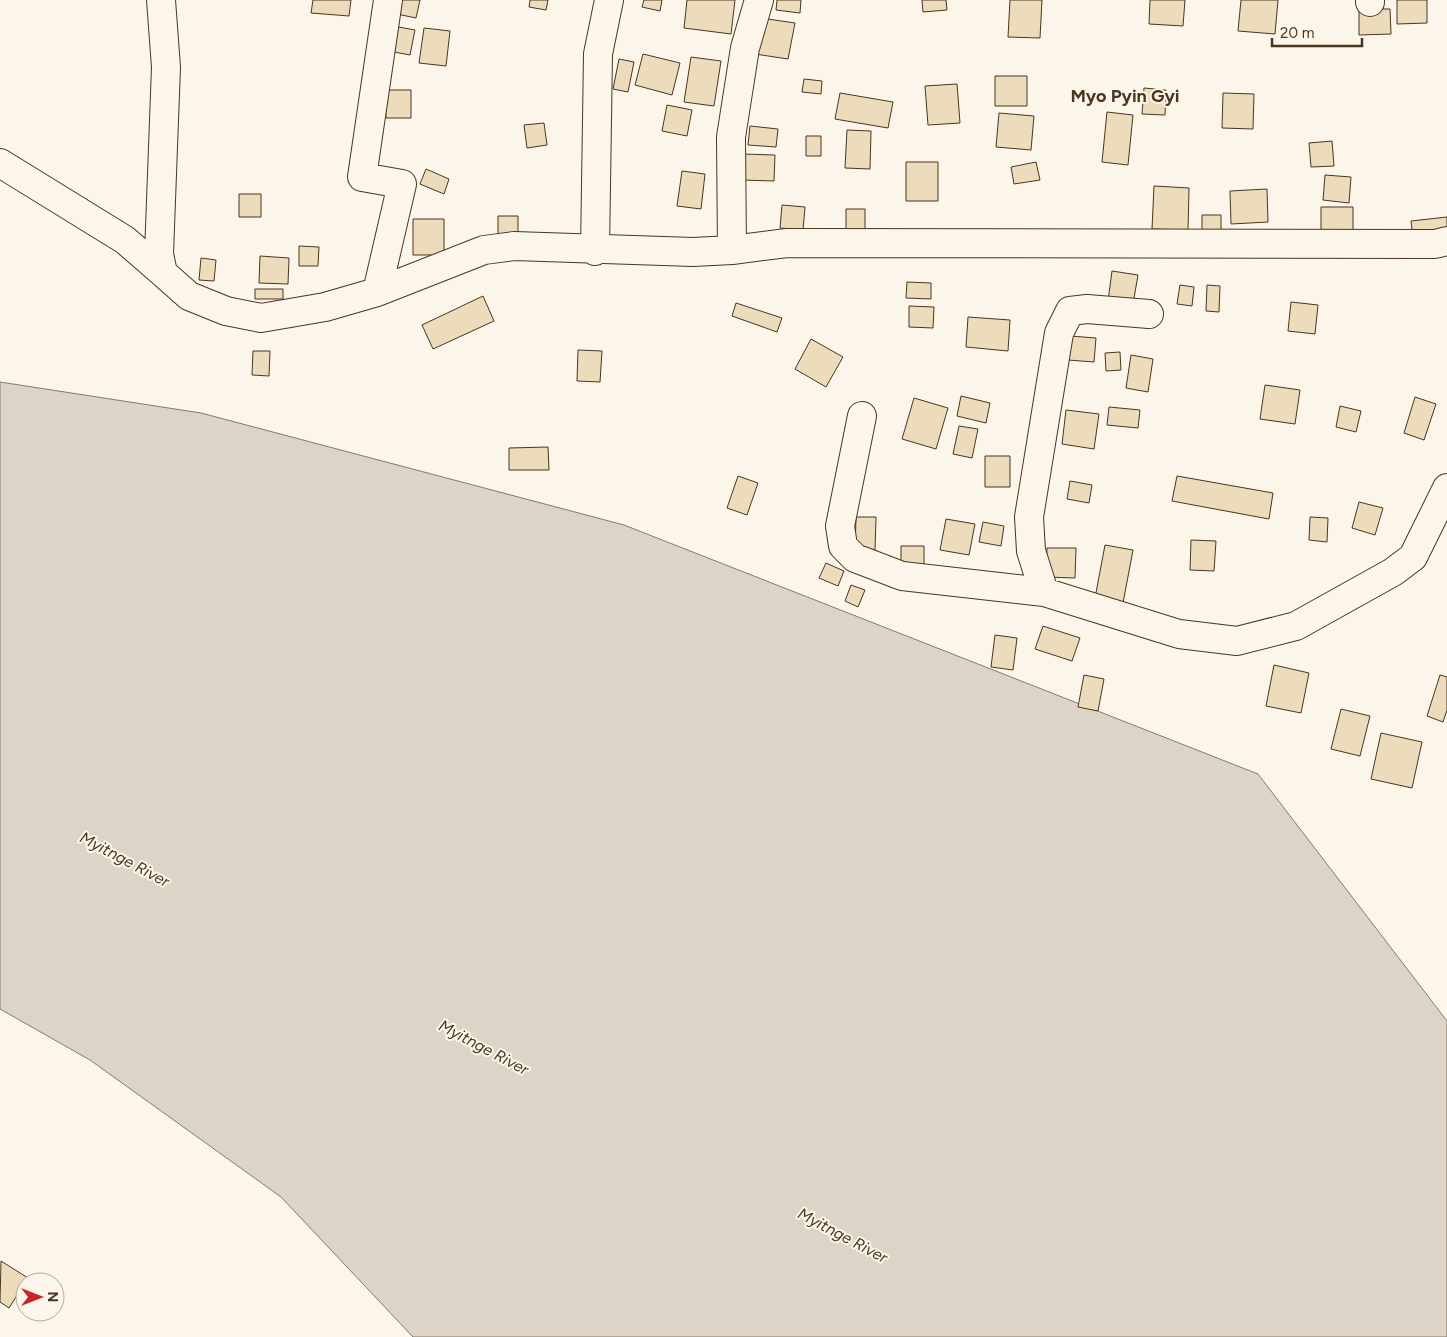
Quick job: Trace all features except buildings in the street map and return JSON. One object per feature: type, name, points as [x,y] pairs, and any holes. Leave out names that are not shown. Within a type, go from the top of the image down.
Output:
[{"type":"street","points":[[161,0],[166,68],[159,254],[163,273]]},
{"type":"street","points":[[377,292],[402,184],[362,177],[388,0]]},
{"type":"street","points":[[595,251],[598,54],[609,0]]},
{"type":"street","points":[[732,250],[731,137],[745,48],[759,0]]},
{"type":"street","points":[[0,163],[125,240],[189,296],[226,312],[261,318],[325,307],[377,292],[484,250],[514,246],[595,251],[693,252],[732,250],[787,243],[1435,244],[1447,241]]},
{"type":"street","points":[[1044,592],[1031,551],[1029,517],[1059,333],[1070,312],[1087,309],[1148,314]]},
{"type":"street","points":[[862,416],[840,526],[843,546],[855,558],[902,576],[1044,592],[1178,634],[1237,642],[1296,626],[1393,572],[1413,557],[1447,488]]},
{"type":"water","name":"Myitnge River","points":[[0,382],[201,413],[624,525],[1258,774],[1447,1021],[1447,1337],[413,1337],[281,1197],[90,1060],[0,1009]]},
{"type":"district","name":"Myo Pyin Gyi","points":[[1125,96]]}]
